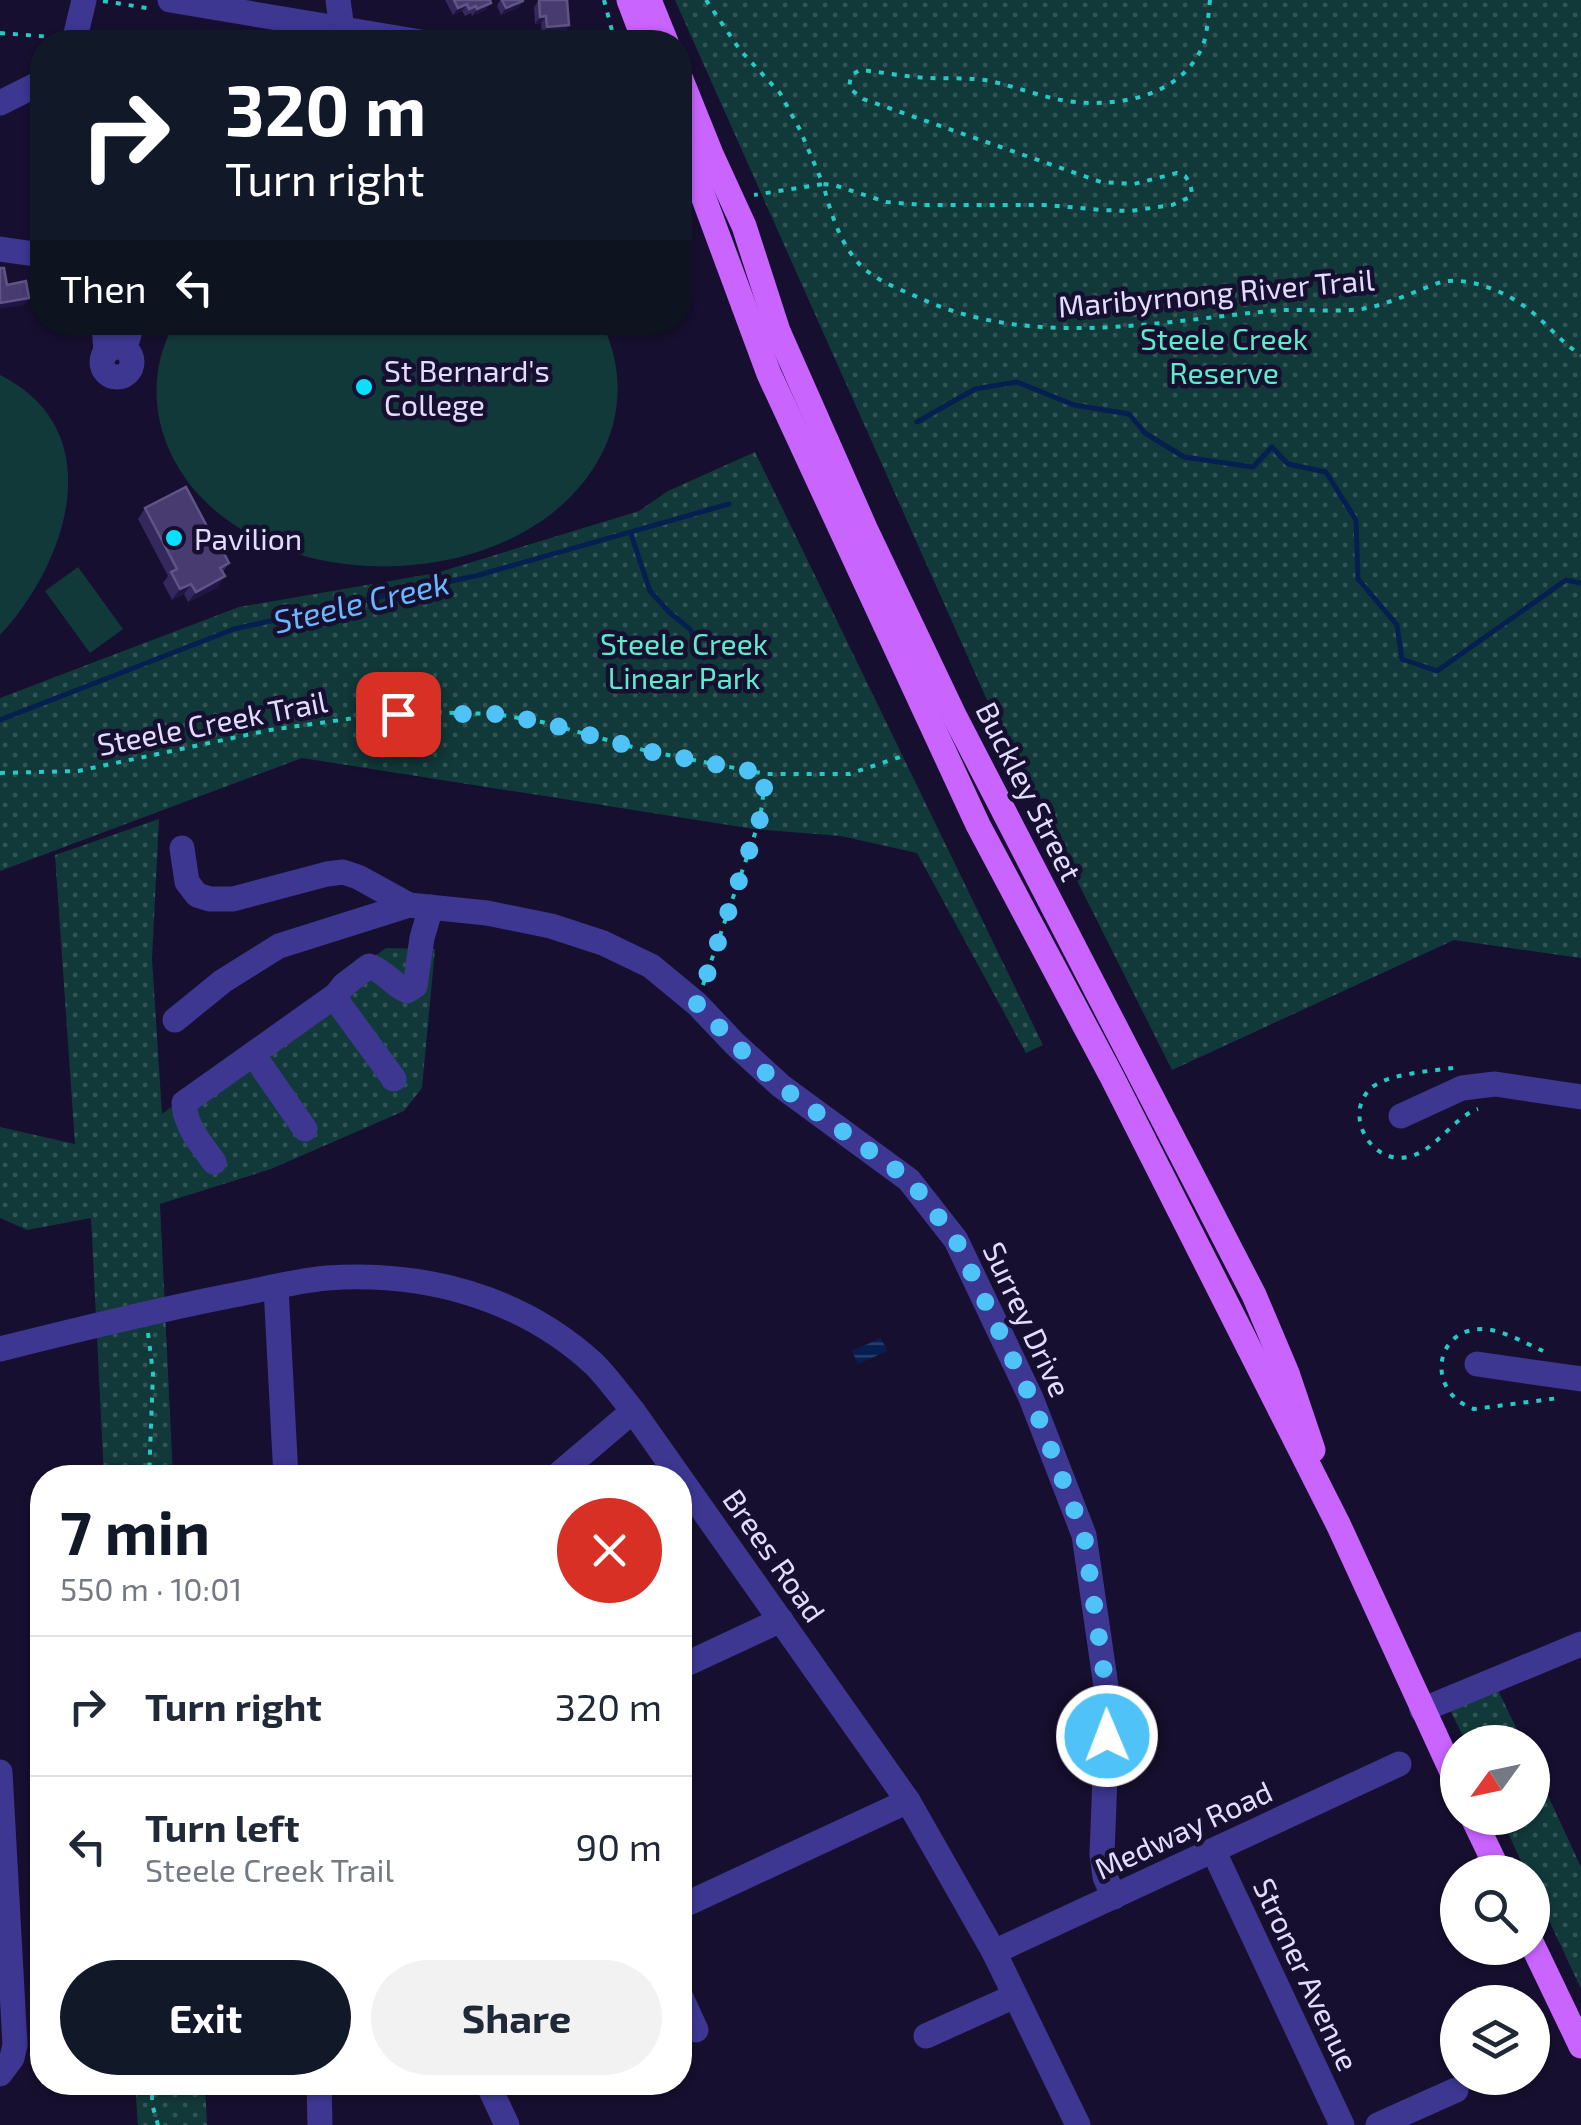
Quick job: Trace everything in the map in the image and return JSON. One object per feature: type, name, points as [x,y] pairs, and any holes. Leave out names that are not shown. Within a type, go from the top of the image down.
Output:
[{"type":"main road","points":[[629,0],[640,30]]},
{"type":"main road","points":[[649,0],[661,30]]},
{"type":"main road","name":"Buckley Street","points":[[692,106],[744,226],[778,331],[865,528],[955,717],[1254,1295],[1288,1373],[1339,1526]]},
{"type":"main road","name":"Buckley Street","points":[[692,166],[769,374],[978,825],[1112,1077],[1339,1526],[1440,1748]]},
{"type":"main road","points":[[1542,1965],[1581,2046]]},
{"type":"street","points":[[77,30],[84,0]]},
{"type":"street","points":[[170,0],[348,30]]},
{"type":"street","points":[[338,0],[342,29]]},
{"type":"street","points":[[0,102],[30,88]]},
{"type":"street","points":[[0,250],[30,254]]},
{"type":"street","points":[[182,848],[187,882],[197,895],[210,899],[233,899],[344,872],[420,906]]},
{"type":"street","points":[[214,1162],[192,1132],[184,1103],[369,966],[382,970],[406,992],[416,986],[422,938],[420,906]]},
{"type":"street","points":[[175,1020],[279,946],[420,906]]},
{"type":"street","name":"Surrey Drive","points":[[420,906],[487,913],[551,926],[603,943],[651,966],[697,1004],[780,1086],[910,1180],[956,1240],[1031,1398],[1084,1535],[1108,1700],[1102,1854],[1104,1877],[1114,1897]]},
{"type":"street","points":[[336,994],[337,1001],[394,1079]]},
{"type":"street","points":[[253,1054],[305,1129]]},
{"type":"street","points":[[1401,1116],[1462,1088],[1494,1084],[1581,1098]]},
{"type":"street","name":"Brees Road","points":[[0,1350],[146,1312],[324,1278],[422,1280],[469,1292],[514,1310],[556,1335],[594,1365],[633,1410],[672,1465]]},
{"type":"street","points":[[276,1287],[285,1465]]},
{"type":"street","points":[[1477,1364],[1581,1378]]},
{"type":"street","points":[[569,1465],[633,1410]]},
{"type":"street","name":"Brees Road","points":[[692,1494],[908,1801],[994,1952],[1078,2125]]},
{"type":"street","points":[[692,1661],[781,1620]]},
{"type":"street","points":[[1422,1710],[1581,1644]]},
{"type":"street","name":"Medway Road","points":[[994,1952],[1399,1764]]},
{"type":"street","points":[[0,1772],[16,2045],[0,2074]]},
{"type":"street","points":[[692,1901],[908,1801]]},
{"type":"street","name":"Stroner Avenue","points":[[1214,1852],[1342,2125]]},
{"type":"street","points":[[926,2036],[1015,1996]]},
{"type":"street","points":[[692,2021],[696,2030]]},
{"type":"street","points":[[319,2095],[320,2125]]},
{"type":"street","points":[[493,2095],[507,2125]]},
{"type":"street","points":[[1378,2125],[1445,2095]]},
{"type":"path","points":[[604,0],[613,30]]},
{"type":"path","name":"Maribyrnong River Trail","points":[[706,0],[740,50],[780,93],[800,130],[836,224],[857,261],[866,270],[931,304],[1024,326],[1060,329],[1182,322],[1270,311],[1351,310],[1449,280],[1469,282],[1506,296],[1529,310],[1566,346],[1581,355]]},
{"type":"path","points":[[753,195],[823,184],[886,202],[924,205],[1047,205],[1130,211],[1180,203],[1192,193],[1192,188],[1185,176],[1177,173],[1134,184],[1102,182],[874,103],[855,95],[849,81],[856,72],[870,71],[972,78],[1059,100],[1087,103],[1133,98],[1166,86],[1193,63],[1202,48],[1210,0]]},
{"type":"path","points":[[0,33],[30,36]]},
{"type":"path","name":"Steele Creek Trail","points":[[0,773],[78,771],[270,730],[420,712],[496,714],[542,722],[647,751],[766,774],[849,774],[903,756]]},
{"type":"path","points":[[697,1004],[760,819],[766,774]]},
{"type":"path","points":[[146,1312],[153,1372],[149,1465]]},
{"type":"path","points":[[152,2095],[158,2125]]},
{"type":"green space","name":"Steele Creek Reserve","points":[[675,0],[1581,0],[1581,958],[1454,940],[1172,1070],[991,709],[692,38],[692,30],[688,30]]},
{"type":"green space","points":[[607,335],[616,366],[616,410],[608,440],[574,494],[523,532],[461,557],[393,566],[325,561],[262,540],[209,505],[171,454],[160,421],[156,388],[167,338]]},
{"type":"green space","points":[[0,375],[35,399],[57,429],[67,463],[67,499],[59,536],[44,572],[0,635]]},
{"type":"green space","name":"Steele Creek Linear Park","points":[[755,452],[1043,1045],[1026,1053],[917,853],[841,836],[754,829],[302,758],[0,871],[0,698],[239,607],[436,573],[639,511],[668,491]]},
{"type":"green space","points":[[78,567],[123,629],[90,653],[45,591]]},
{"type":"green space","points":[[159,819],[152,959],[162,1114],[386,948],[435,949],[422,1088],[404,1111],[271,1169],[160,1204],[172,1465],[103,1465],[91,1218],[27,1230],[0,1218],[0,1127],[75,1144],[55,855]]},
{"type":"green space","points":[[1496,1686],[1515,1725],[1458,1725],[1449,1708]]},
{"type":"green space","points":[[1550,1800],[1581,1867],[1581,1989],[1550,1922],[1550,1855],[1518,1855],[1509,1835],[1550,1835]]},
{"type":"green space","points":[[136,2095],[206,2095],[207,2125],[138,2125]]},
{"type":"water","points":[[881,1338],[887,1351],[858,1364],[852,1351]]},
{"type":"building","points":[[454,0],[491,3],[469,9],[467,4],[458,8]]},
{"type":"building","points":[[502,0],[523,0],[523,1],[506,8]]},
{"type":"building","points":[[539,0],[567,0],[569,25],[547,27],[546,16],[540,17]]},
{"type":"building","points":[[0,268],[4,268],[7,285],[26,281],[29,298],[0,303]]},
{"type":"building","name":"Pavilion","points":[[186,487],[229,563],[220,568],[225,576],[196,592],[191,584],[180,589],[171,572],[177,569],[145,508]]},
{"type":"waterway","name":"Steele Creek","points":[[917,422],[975,389],[1017,382],[1074,405],[1129,414],[1145,433],[1184,457],[1253,467],[1272,447],[1288,464],[1326,472],[1356,520],[1358,579],[1397,625],[1402,659],[1437,671],[1566,580],[1581,583]]},
{"type":"waterway","name":"Steele Creek","points":[[0,720],[234,629],[479,575],[729,504]]},
{"type":"waterway","points":[[631,534],[650,591],[690,629],[704,658]]},
{"type":"place","name":"St Bernard's College","points":[[364,387]]},
{"type":"place","name":"Pavilion","points":[[174,538]]},
{"type":"route","points":[[398,714],[496,714],[542,722],[647,751],[766,774],[760,819],[697,1004],[780,1086],[910,1180],[956,1240],[1031,1398],[1084,1535],[1108,1700],[1107,1736]]}]
